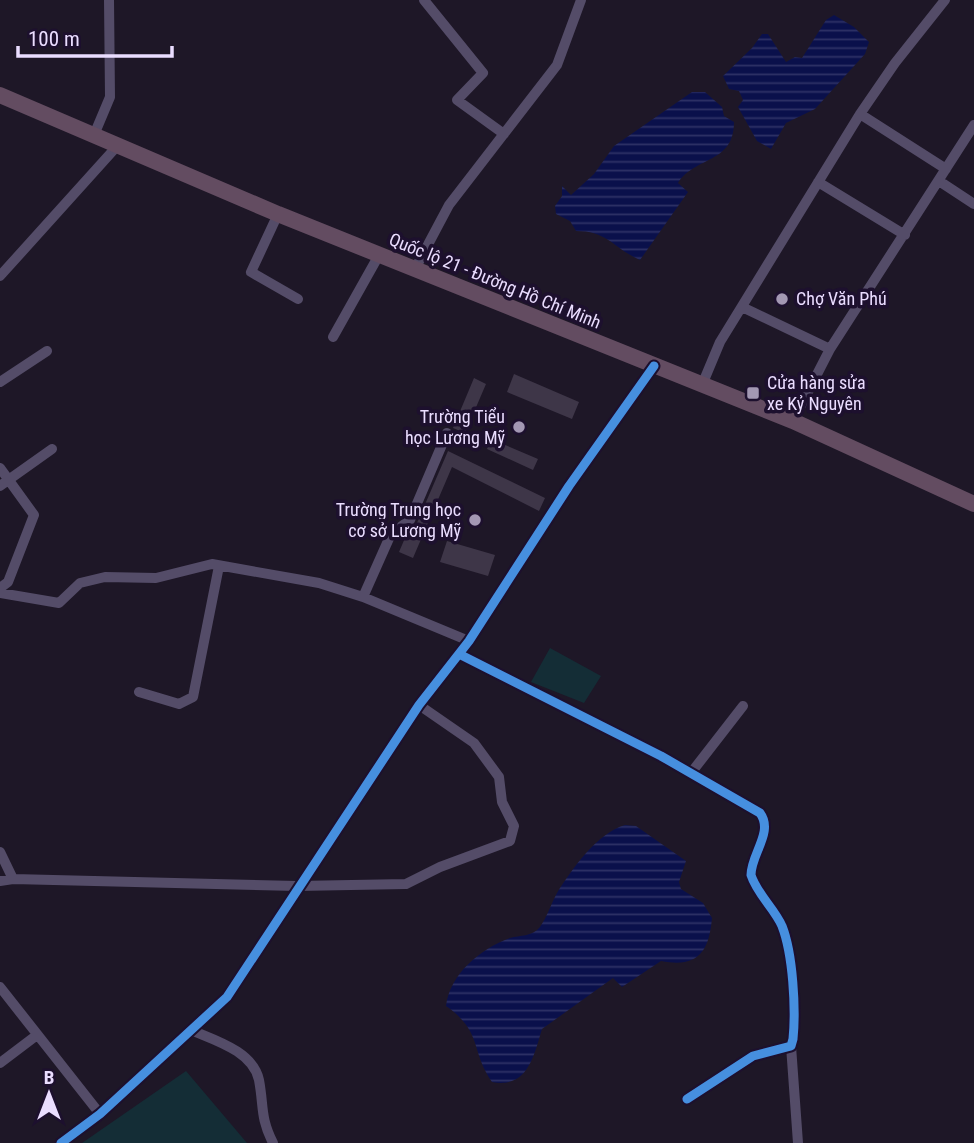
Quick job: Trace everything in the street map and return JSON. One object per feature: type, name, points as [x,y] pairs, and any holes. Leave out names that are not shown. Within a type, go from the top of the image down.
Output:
[{"type":"highway","name":"Quốc lộ 21 - Đường Hồ Chí Minh","points":[[0,95],[278,214],[793,421],[974,504]]},
{"type":"street","points":[[94,135],[110,97],[109,0]]},
{"type":"street","points":[[424,0],[484,74],[457,100],[504,134]]},
{"type":"street","points":[[415,270],[449,205],[557,65],[581,0]]},
{"type":"street","points":[[702,385],[712,356],[860,114],[895,63],[945,0]]},
{"type":"street","points":[[860,114],[946,169]]},
{"type":"street","points":[[793,421],[830,349],[974,125]]},
{"type":"street","points":[[0,276],[5,262],[119,144]]},
{"type":"street","points":[[939,181],[974,204]]},
{"type":"street","points":[[818,182],[905,235]]},
{"type":"street","points":[[278,214],[251,272],[298,299]]},
{"type":"street","points":[[333,337],[379,255]]},
{"type":"street","points":[[742,307],[830,349]]},
{"type":"street","points":[[0,383],[47,351]]},
{"type":"street","points":[[61,1143],[100,1114],[227,997],[419,705],[469,641],[569,486],[654,366]]},
{"type":"street","points":[[363,597],[391,534],[408,524],[413,515],[447,433]]},
{"type":"street","points":[[4,483],[52,449]]},
{"type":"street","points":[[0,468],[4,483],[34,515],[8,582],[0,588]]},
{"type":"street","points":[[0,593],[60,603],[80,583],[105,577],[156,578],[212,564],[319,583],[363,597],[469,641]]},
{"type":"street","points":[[139,692],[179,704],[193,697],[219,566]]},
{"type":"street","points":[[459,654],[691,773],[760,813],[765,819],[765,830],[751,866],[751,875],[782,926],[786,940],[793,991],[794,1031],[791,1046],[798,1143]]},
{"type":"street","points":[[0,881],[13,878],[298,886],[406,884],[440,867],[510,841],[514,826],[502,802],[499,777],[474,743],[419,705]]},
{"type":"street","points":[[691,773],[743,706]]},
{"type":"street","points":[[0,852],[13,878]]},
{"type":"street","points":[[0,987],[100,1114]]},
{"type":"street","points":[[191,1030],[237,1050],[259,1076],[262,1121],[273,1143]]},
{"type":"street","points":[[0,1063],[37,1035]]},
{"type":"street","points":[[687,1099],[753,1056],[791,1046]]},
{"type":"shaded area","points":[[834,15],[854,27],[869,42],[865,54],[815,109],[786,123],[771,149],[757,141],[738,107],[743,100],[739,91],[729,89],[723,76],[752,48],[762,34],[768,34],[786,62],[795,57],[802,58],[826,20]]},
{"type":"shaded area","points":[[692,92],[705,92],[722,107],[724,116],[734,122],[732,136],[721,153],[685,174],[678,183],[688,192],[640,260],[603,237],[576,231],[570,221],[556,214],[555,206],[562,196],[562,186],[571,195],[594,174],[614,146]]},
{"type":"shaded area","points":[[550,648],[601,676],[584,703],[531,682]]},
{"type":"shaded area","points":[[625,825],[636,826],[686,861],[679,882],[681,889],[703,903],[712,918],[704,949],[692,960],[673,963],[661,961],[622,987],[613,978],[542,1029],[532,1059],[522,1075],[504,1083],[492,1082],[466,1024],[446,1006],[453,983],[468,964],[488,949],[510,938],[537,930],[557,893],[586,853],[605,836]]},
{"type":"shaded area","points":[[186,1071],[247,1143],[82,1143]]},
{"type":"building","points":[[514,374],[579,402],[572,419],[507,392]]},
{"type":"building","points":[[474,378],[486,384],[465,433],[453,428]]},
{"type":"building","points":[[491,439],[538,459],[533,470],[487,449]]},
{"type":"building","points":[[448,451],[545,498],[539,511],[452,467],[413,558],[399,552],[408,531],[417,523]]},
{"type":"building","points":[[447,541],[495,555],[488,576],[440,562]]},
{"type":"cycle path","points":[[61,1143],[100,1114],[227,997],[419,705],[469,641],[569,486],[654,366]]},
{"type":"cycle path","points":[[459,654],[661,756],[760,813],[764,820],[763,835],[751,875],[779,919],[786,938],[793,982],[793,1039],[791,1046],[753,1056],[687,1099]]},
{"type":"place","name":"Chợ Văn Phú","points":[[782,299]]},
{"type":"place","name":"Cửa hàng sửa xe Kỷ Nguyên","points":[[753,393]]},
{"type":"place","name":"Trường Tiểu học Lương Mỹ","points":[[519,427]]},
{"type":"place","name":"Trường Trung học cơ sở Lương Mỹ","points":[[475,520]]}]
